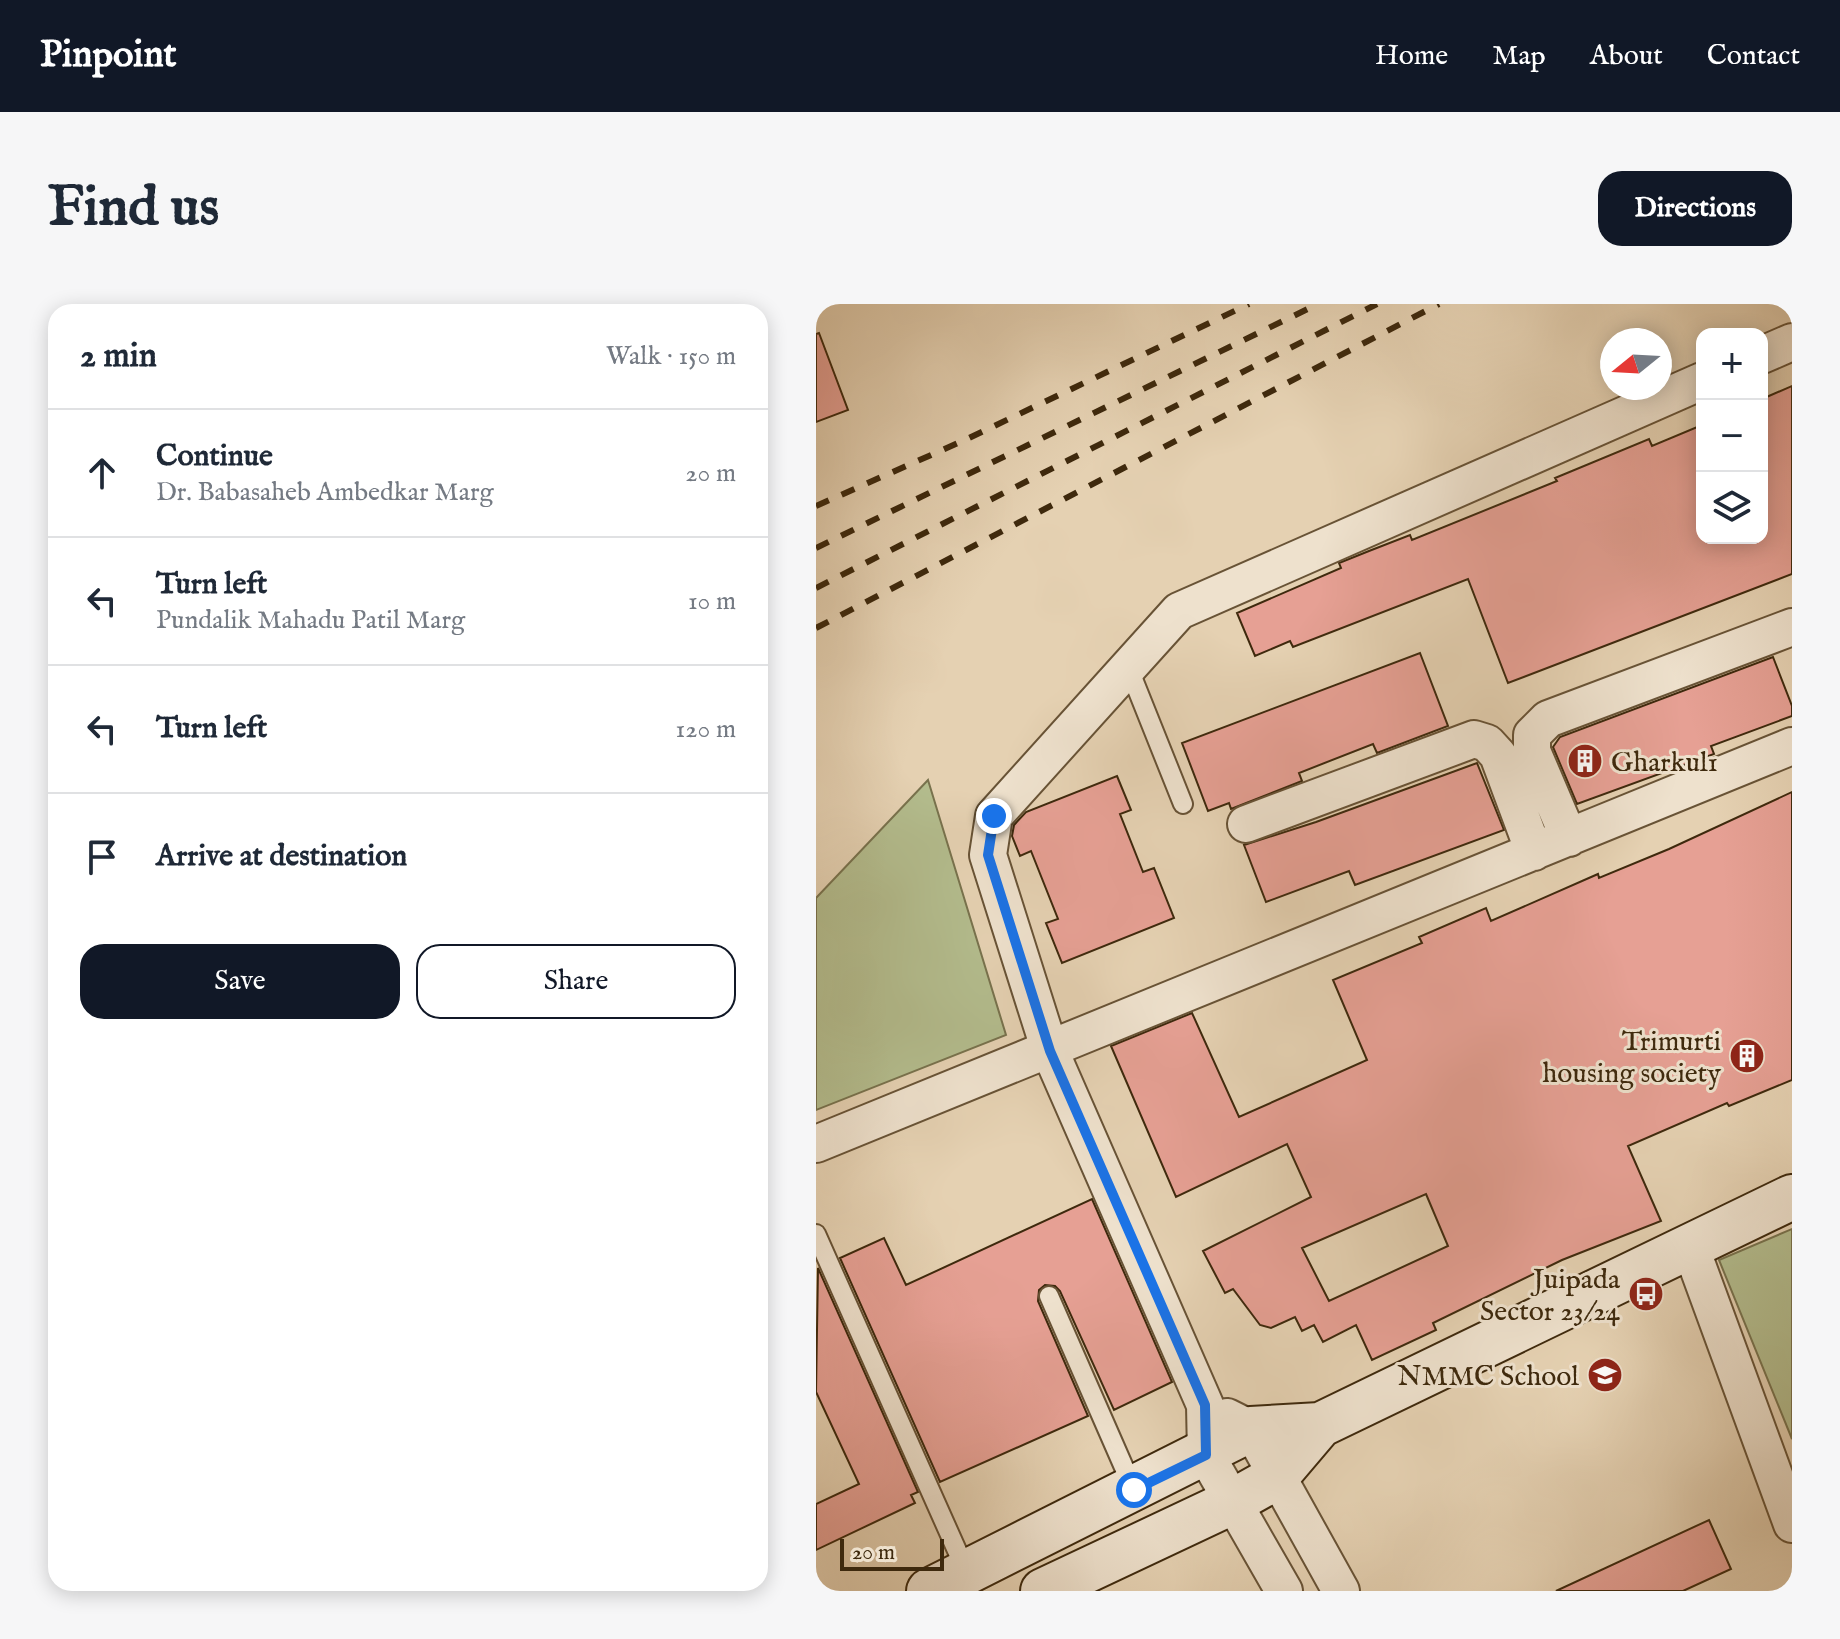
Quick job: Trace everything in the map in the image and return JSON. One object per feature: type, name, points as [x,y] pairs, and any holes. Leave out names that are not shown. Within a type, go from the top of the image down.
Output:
[{"type":"main road","points":[[948,1582],[1206,1455],[1251,1429],[1320,1425],[1689,1243],[1792,1197]]},
{"type":"main road","points":[[1043,1591],[1232,1502],[1275,1478],[1320,1425]]},
{"type":"street","points":[[1768,352],[1792,342]]},
{"type":"street","points":[[1284,1591],[1206,1455],[1205,1405],[1050,1051],[988,855],[994,816],[1179,611],[1696,384]]},
{"type":"street","points":[[1569,838],[1532,751],[1532,735],[1548,719],[1792,627]]},
{"type":"street","points":[[1246,824],[1474,739],[1487,743],[1498,755],[1534,852]]},
{"type":"street","points":[[816,1144],[1792,746]]},
{"type":"street","points":[[1689,1243],[1792,1524]]},
{"type":"street","points":[[1205,1405],[1251,1429],[1275,1478],[1341,1591]]},
{"type":"lane","points":[[1129,669],[1183,804]]},
{"type":"lane","points":[[816,1234],[948,1582]]},
{"type":"lane","points":[[1049,1296],[1134,1490]]},
{"type":"green space","points":[[928,780],[1006,1035],[816,1110],[816,898]]},
{"type":"green space","points":[[1792,1229],[1792,1439],[1719,1260]]},
{"type":"building","points":[[819,333],[848,410],[816,422],[816,334]]},
{"type":"building","points":[[1792,386],[1792,574],[1508,683],[1468,579],[1293,647],[1290,641],[1255,656],[1237,613],[1341,568],[1339,563],[1410,535],[1412,540],[1557,481],[1555,478],[1649,439],[1652,446],[1696,428],[1696,544],[1768,544],[1768,396]]},
{"type":"building","points":[[1420,653],[1448,726],[1377,753],[1373,744],[1299,773],[1302,781],[1231,809],[1229,803],[1208,811],[1182,743]]},
{"type":"building","points":[[1773,657],[1792,706],[1792,716],[1711,746],[1714,754],[1577,804],[1553,747],[1560,737]]},
{"type":"building","points":[[1477,763],[1504,830],[1355,885],[1349,871],[1266,902],[1244,845]]},
{"type":"building","points":[[1117,776],[1131,810],[1120,814],[1143,872],[1154,868],[1174,918],[1062,963],[1046,923],[1058,919],[1031,851],[1020,856],[1012,836],[1014,825],[1026,812]]},
{"type":"building","points":[[1792,792],[1792,1080],[1729,1106],[1727,1103],[1628,1146],[1661,1221],[1562,1260],[1433,1323],[1436,1330],[1372,1360],[1356,1325],[1323,1342],[1314,1325],[1302,1331],[1295,1317],[1271,1328],[1260,1325],[1233,1289],[1225,1293],[1203,1251],[1311,1197],[1287,1144],[1176,1197],[1111,1046],[1192,1013],[1239,1117],[1367,1060],[1333,980],[1422,943],[1419,937],[1486,908],[1491,921],[1598,874],[1599,878]],"holes":[[[1426,1194],[1448,1246],[1329,1301],[1302,1248]]]},
{"type":"building","points":[[1092,1199],[1172,1382],[1114,1410],[1060,1291],[1055,1286],[1045,1285],[1039,1290],[1038,1301],[1088,1416],[940,1482],[840,1258],[884,1238],[906,1285]]},
{"type":"building","points":[[818,1268],[918,1492],[911,1495],[915,1503],[816,1550],[816,1504],[859,1484],[816,1392]]},
{"type":"building","points":[[1709,1520],[1731,1569],[1683,1591],[1556,1591]]},
{"type":"railway","points":[[816,506],[967,439],[1249,304]]},
{"type":"railway","points":[[816,548],[1318,304]]},
{"type":"railway","points":[[816,588],[1377,304]]},
{"type":"railway","points":[[816,628],[1439,304]]},
{"type":"place","name":"Gharkul1","points":[[1585,761]]},
{"type":"place","name":"Trimurti housing society","points":[[1747,1056]]},
{"type":"place","name":"Juipada Sector 23/24","points":[[1646,1294]]},
{"type":"place","name":"NMMC School","points":[[1605,1375]]},
{"type":"route","points":[[994,816],[988,855],[1050,1051],[1205,1405],[1206,1455],[1134,1490]]}]
